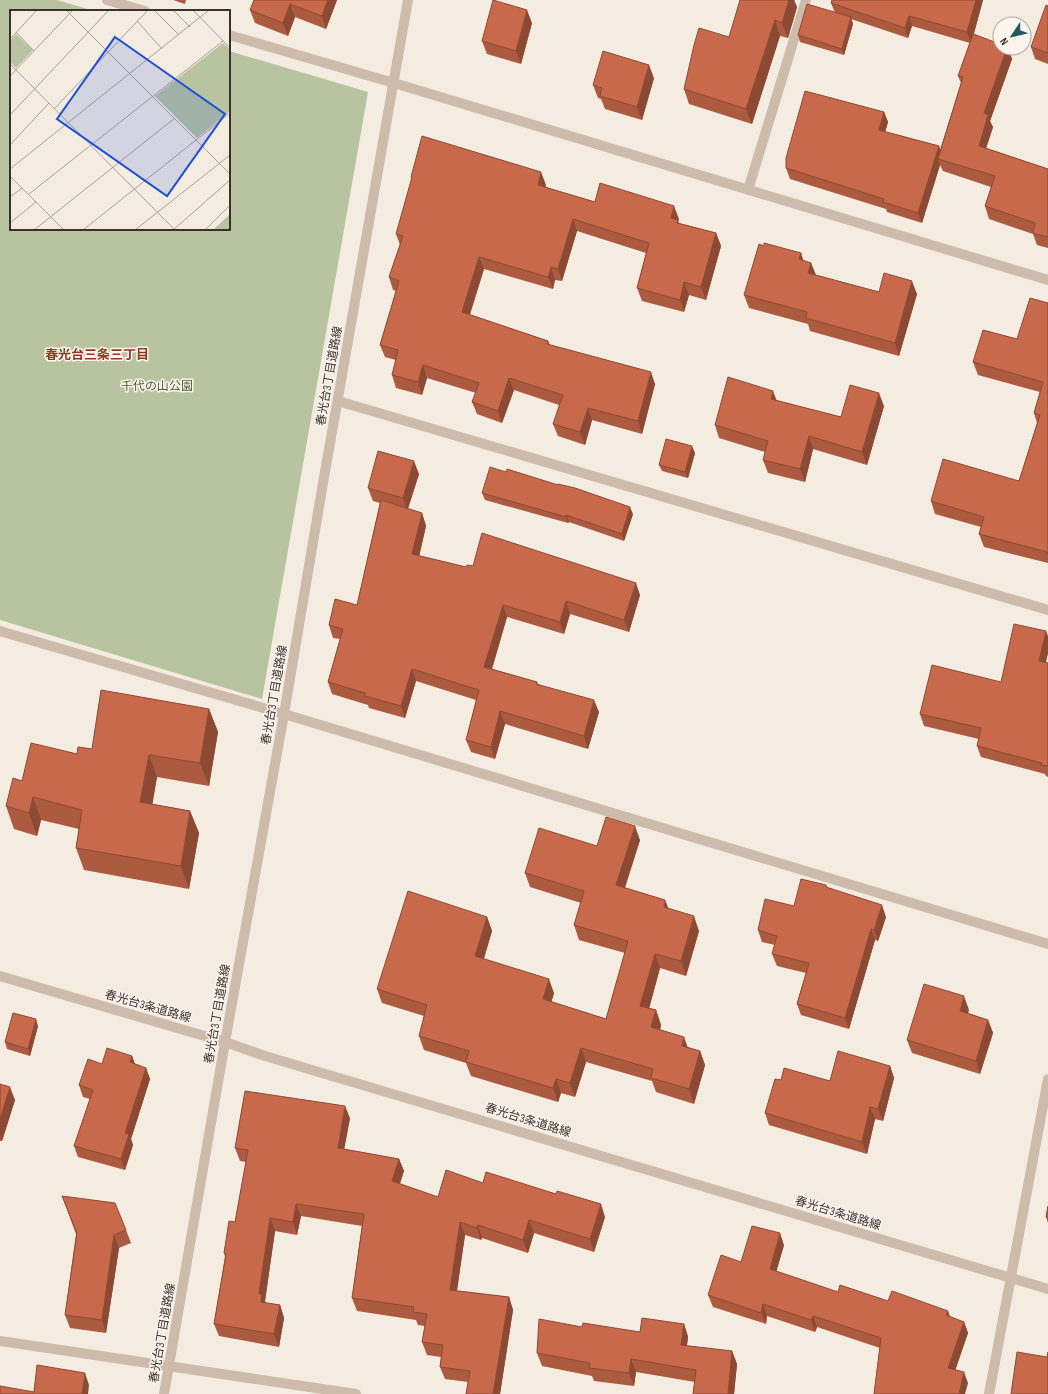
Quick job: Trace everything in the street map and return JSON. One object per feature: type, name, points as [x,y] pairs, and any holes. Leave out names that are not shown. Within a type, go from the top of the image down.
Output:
[{"type":"street","points":[[108,0],[142,10]]},
{"type":"street","name":"春光台3丁目道路線","points":[[164,1394],[170,1367],[225,1042],[284,714],[408,0]]},
{"type":"street","points":[[748,190],[806,0]]},
{"type":"street","points":[[230,35],[394,83],[1048,280]]},
{"type":"street","points":[[338,400],[1048,610]]},
{"type":"street","points":[[0,631],[284,714],[1048,944]]},
{"type":"street","name":"春光台3条道路線","points":[[0,976],[1048,1289]]},
{"type":"street","points":[[989,1394],[1048,1079]]},
{"type":"street","points":[[0,1341],[356,1394]]},
{"type":"green space","name":"千代の山公園","points":[[0,0],[57,0],[91,10],[10,10],[10,230],[230,230],[230,51],[368,92],[262,699],[0,620]]},
{"type":"building","points":[[254,0],[328,0],[322,16],[290,4],[283,23],[250,10]]},
{"type":"building","points":[[493,0],[527,10],[516,51],[482,41]]},
{"type":"building","points":[[740,0],[789,0],[782,23],[775,20],[746,109],[684,89],[699,28],[729,37]]},
{"type":"building","points":[[832,0],[976,0],[967,32],[909,16],[905,28],[831,3]]},
{"type":"building","points":[[807,4],[851,17],[842,49],[798,35]]},
{"type":"building","points":[[1046,5],[1048,6],[1048,53],[1032,47]]},
{"type":"building","points":[[973,34],[992,41],[992,56],[1004,56],[984,113],[988,115],[979,146],[1048,169],[1048,237],[1033,233],[1035,223],[985,206],[995,176],[938,159],[963,77],[958,76]]},
{"type":"building","points":[[603,51],[649,65],[637,107],[600,96],[602,88],[593,85]]},
{"type":"building","points":[[805,91],[884,112],[879,130],[939,146],[918,213],[883,202],[884,199],[786,168],[786,158]]},
{"type":"building","points":[[422,136],[541,172],[538,185],[595,202],[600,183],[674,206],[671,218],[678,220],[677,223],[716,233],[701,287],[684,282],[680,300],[637,288],[649,243],[573,219],[558,269],[551,267],[548,277],[479,257],[462,312],[548,341],[547,344],[651,372],[638,421],[588,408],[580,432],[553,424],[563,395],[509,378],[498,411],[472,402],[479,383],[423,365],[418,382],[392,375],[398,350],[380,345],[399,281],[389,277],[403,236],[396,234]]},
{"type":"building","points":[[764,243],[801,253],[799,259],[811,263],[808,273],[879,292],[884,273],[912,281],[895,343],[806,318],[807,312],[744,295],[759,244],[764,246]]},
{"type":"building","points":[[1030,298],[1048,303],[1048,554],[1046,553],[1047,552],[979,534],[984,517],[931,501],[943,459],[1019,481],[1040,415],[1034,413],[1043,382],[973,362],[983,330],[1017,339]]},
{"type":"building","points":[[728,377],[773,391],[771,399],[841,417],[850,385],[879,393],[862,452],[809,436],[800,469],[763,460],[768,441],[715,425]]},
{"type":"building","points":[[666,439],[692,446],[685,472],[659,465]]},
{"type":"building","points":[[378,451],[414,461],[403,498],[368,488]]},
{"type":"building","points":[[490,467],[506,472],[507,469],[558,485],[575,488],[630,507],[622,534],[566,515],[566,517],[482,493]]},
{"type":"building","points":[[381,500],[422,513],[412,554],[466,567],[467,565],[473,566],[482,533],[636,583],[624,620],[566,601],[560,622],[503,605],[484,667],[537,682],[536,684],[594,700],[584,736],[500,711],[491,747],[466,740],[479,690],[412,669],[401,706],[365,696],[365,693],[328,682],[343,629],[329,625],[335,599],[357,605]]},
{"type":"building","points":[[1014,624],[1046,631],[1039,661],[1048,663],[1048,766],[1041,765],[1042,763],[977,746],[981,728],[920,714],[932,665],[1001,682]]},
{"type":"building","points":[[101,690],[209,709],[200,763],[149,755],[140,802],[190,811],[181,866],[76,848],[82,810],[33,797],[29,813],[6,806],[13,778],[22,781],[31,743],[77,754],[78,747],[92,749]]},
{"type":"building","points":[[606,817],[635,826],[616,885],[665,900],[664,907],[694,916],[681,961],[655,954],[640,1006],[656,1010],[651,1027],[684,1037],[682,1046],[700,1051],[689,1089],[651,1078],[653,1069],[581,1048],[570,1083],[556,1079],[553,1088],[466,1062],[469,1051],[419,1036],[427,1005],[377,989],[408,891],[487,917],[475,956],[549,979],[543,999],[606,1019],[628,941],[574,925],[584,891],[525,873],[539,828],[597,846]]},
{"type":"building","points":[[801,879],[826,885],[826,887],[882,905],[874,930],[871,929],[845,1018],[797,1004],[809,963],[772,954],[777,936],[758,930],[765,899],[794,906]]},
{"type":"building","points":[[924,984],[964,996],[960,1011],[988,1020],[976,1061],[907,1040]]},
{"type":"building","points":[[13,1013],[36,1019],[28,1049],[5,1042]]},
{"type":"building","points":[[107,1048],[132,1056],[130,1062],[146,1068],[125,1133],[129,1134],[121,1159],[74,1146],[93,1090],[79,1085],[88,1059],[102,1064]]},
{"type":"building","points":[[838,1051],[890,1066],[878,1109],[870,1107],[862,1142],[765,1113],[775,1079],[781,1080],[784,1068],[830,1081]]},
{"type":"building","points":[[0,1084],[10,1087],[0,1120]]},
{"type":"building","points":[[245,1091],[345,1106],[338,1148],[399,1159],[392,1181],[438,1197],[446,1170],[483,1183],[486,1172],[556,1194],[557,1191],[601,1204],[590,1239],[529,1220],[523,1240],[478,1225],[477,1228],[460,1222],[450,1290],[509,1297],[493,1394],[466,1394],[470,1371],[440,1367],[443,1345],[422,1342],[427,1314],[413,1312],[414,1307],[352,1298],[364,1214],[296,1204],[293,1222],[270,1218],[259,1294],[262,1294],[261,1302],[280,1305],[274,1334],[214,1324],[226,1254],[224,1253],[229,1221],[235,1222],[248,1150],[235,1148]]},
{"type":"building","points":[[62,1196],[115,1203],[126,1230],[114,1235],[102,1320],[65,1315],[77,1233]]},
{"type":"building","points":[[1048,1206],[1048,1218],[1046,1217]]},
{"type":"building","points":[[752,1226],[780,1233],[770,1269],[838,1292],[840,1285],[888,1301],[892,1291],[948,1311],[946,1315],[964,1322],[948,1368],[964,1372],[959,1394],[874,1394],[881,1338],[813,1316],[811,1320],[763,1304],[761,1313],[708,1295],[721,1255],[741,1262]]},
{"type":"building","points":[[642,1318],[684,1324],[681,1345],[732,1351],[728,1394],[693,1394],[696,1370],[631,1359],[629,1373],[589,1368],[590,1363],[537,1353],[539,1319],[582,1327],[583,1323],[640,1332]]},
{"type":"building","points":[[1017,1352],[1047,1357],[1048,1352],[1048,1394],[1011,1394]]},
{"type":"building","points":[[37,1365],[85,1373],[82,1394],[0,1394],[0,1386],[34,1392]]},
{"type":"district","name":"春光台三条三丁目","points":[[97,354]]}]
